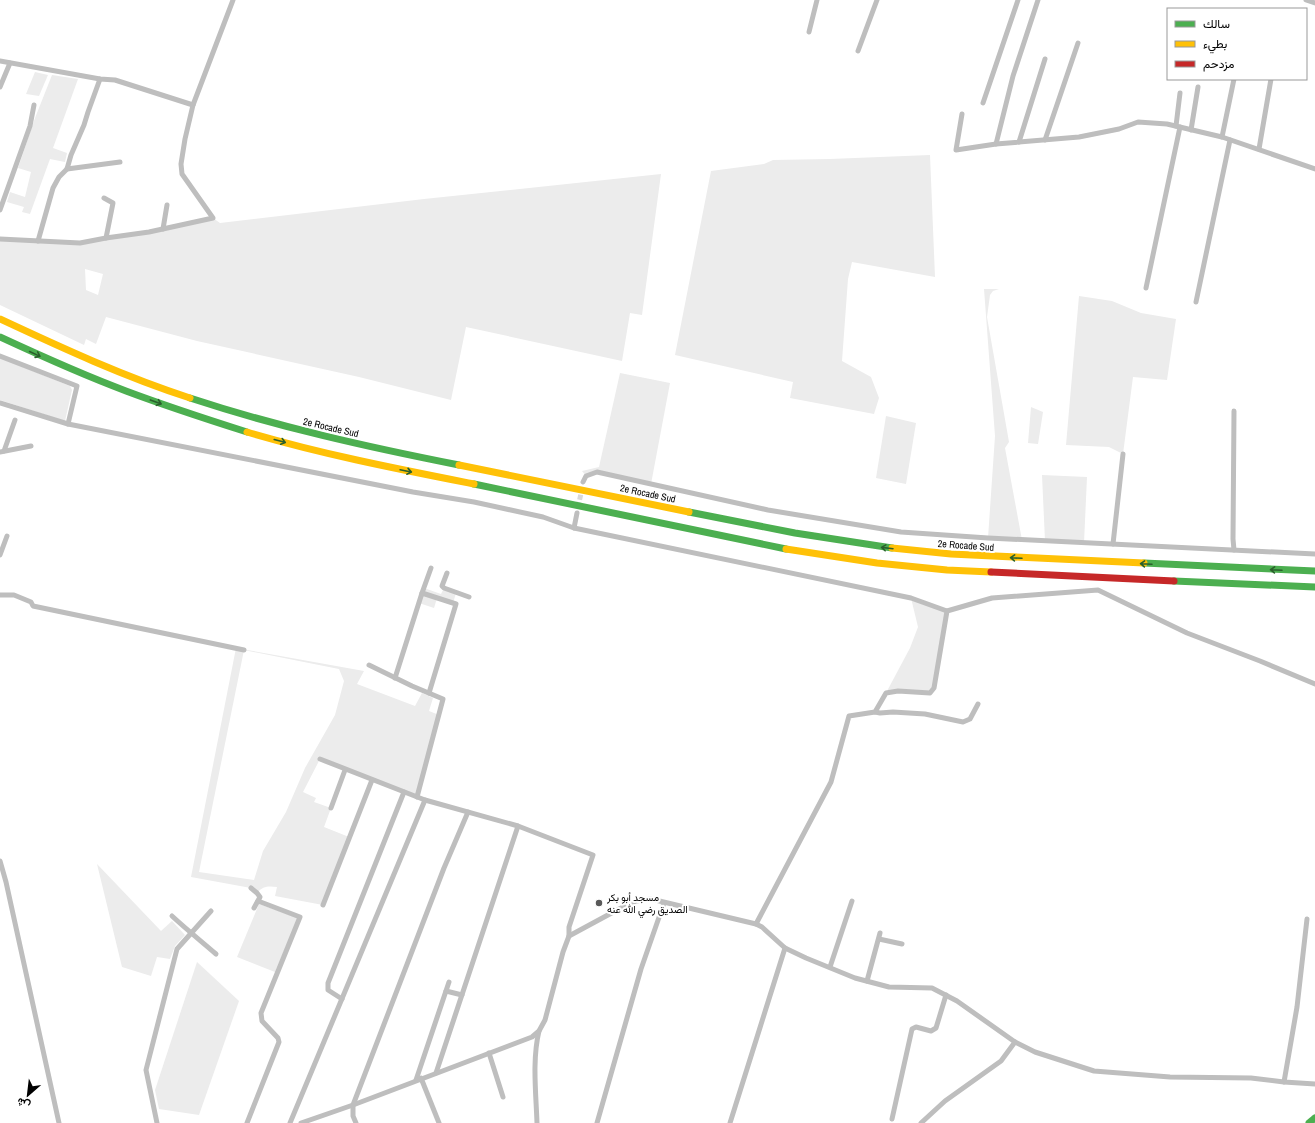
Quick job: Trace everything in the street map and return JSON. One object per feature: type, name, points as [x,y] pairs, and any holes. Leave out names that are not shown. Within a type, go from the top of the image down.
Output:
[{"type":"main road","name":"2e Rocade Sud","points":[[0,319],[105,367],[162,389],[217,407],[317,435],[393,452],[788,532],[889,548],[951,554],[1315,571]]},
{"type":"main road","points":[[0,337],[48,360],[125,391],[195,416],[279,441],[357,460],[772,547],[870,562],[948,570],[1315,587]]},
{"type":"main road","points":[[1309,1123],[1315,1118]]},
{"type":"street","points":[[0,239],[80,243],[149,232],[213,218],[182,174],[181,164],[193,105],[233,0]]},
{"type":"street","points":[[809,32],[817,0]]},
{"type":"street","points":[[858,51],[877,0]]},
{"type":"street","points":[[983,103],[1018,0]]},
{"type":"street","points":[[996,144],[1014,76],[1038,0]]},
{"type":"street","points":[[1306,0],[1315,3]]},
{"type":"street","points":[[1044,140],[1078,43]]},
{"type":"street","points":[[1018,142],[1045,59]]},
{"type":"street","points":[[0,61],[100,79],[115,80],[193,105]]},
{"type":"street","points":[[0,87],[10,63]]},
{"type":"street","points":[[38,241],[53,188],[59,177],[67,169],[100,79]]},
{"type":"street","points":[[1222,137],[1234,80]]},
{"type":"street","points":[[1259,149],[1271,80]]},
{"type":"street","points":[[1191,130],[1198,87]]},
{"type":"street","points":[[1146,288],[1178,127],[1180,93]]},
{"type":"street","points":[[0,210],[30,126],[34,105]]},
{"type":"street","points":[[962,114],[956,150],[996,144],[1079,137],[1138,122],[1167,124],[1222,137],[1315,169]]},
{"type":"street","points":[[1196,302],[1230,140]]},
{"type":"street","points":[[67,169],[120,162]]},
{"type":"street","points":[[104,198],[113,203],[106,238]]},
{"type":"street","points":[[163,229],[167,205]]},
{"type":"street","points":[[0,356],[77,386],[68,424]]},
{"type":"street","points":[[0,403],[68,424],[413,492],[474,502],[542,517],[574,528],[911,598],[947,611],[992,598],[1098,590],[1187,633],[1315,684]]},
{"type":"street","points":[[1234,411],[1234,550]]},
{"type":"street","points":[[2,452],[15,420]]},
{"type":"street","points":[[2,452],[31,446]]},
{"type":"street","points":[[1113,544],[1123,454]]},
{"type":"street","points":[[583,482],[586,476],[597,472],[768,510],[901,532],[988,538],[1315,554]]},
{"type":"street","points":[[574,528],[577,513]]},
{"type":"street","points":[[0,555],[7,536]]},
{"type":"street","points":[[395,678],[431,568]]},
{"type":"street","points":[[447,573],[442,586],[456,593],[469,597]]},
{"type":"street","points":[[422,593],[456,604],[429,693]]},
{"type":"street","points":[[453,603],[456,593]]},
{"type":"street","points":[[0,595],[14,595],[31,602],[32,606],[244,650]]},
{"type":"street","points":[[875,712],[886,693],[898,691],[930,693],[934,688],[947,611]]},
{"type":"street","points":[[370,665],[395,678],[443,699],[417,797]]},
{"type":"street","points":[[756,924],[831,782],[849,716],[875,712],[893,712],[925,714],[963,722],[970,719],[978,704]]},
{"type":"street","points":[[320,759],[425,800],[518,826],[593,854],[569,927],[569,936],[563,952],[536,1049],[537,1123]]},
{"type":"street","points":[[331,808],[345,770]]},
{"type":"street","points":[[323,905],[372,780]]},
{"type":"street","points":[[342,999],[328,990],[328,983],[404,792]]},
{"type":"street","points":[[290,1123],[425,800]]},
{"type":"street","points":[[356,1123],[353,1116],[353,1105],[441,875],[468,812]]},
{"type":"street","points":[[436,1073],[518,826]]},
{"type":"street","points":[[0,861],[6,882],[59,1123]]},
{"type":"street","points":[[251,888],[257,892],[260,897],[254,908]]},
{"type":"street","points":[[569,936],[636,901],[652,899],[762,926],[784,948],[855,978],[888,987],[932,988],[946,995],[1016,1042],[1035,1052],[1094,1071],[1170,1076],[1251,1078],[1315,1084]]},
{"type":"street","points":[[247,1123],[279,1042],[278,1038],[262,1021],[261,1013],[300,917],[258,901]]},
{"type":"street","points":[[830,967],[852,901]]},
{"type":"street","points":[[597,1123],[641,969],[664,903]]},
{"type":"street","points":[[157,1123],[146,1070],[177,949],[211,911]]},
{"type":"street","points":[[172,916],[216,954]]},
{"type":"street","points":[[1284,1082],[1297,1007],[1307,920]]},
{"type":"street","points":[[867,981],[880,933]]},
{"type":"street","points":[[879,939],[902,944]]},
{"type":"street","points":[[730,1123],[784,948]]},
{"type":"street","points":[[438,1123],[419,1080],[449,982]]},
{"type":"street","points":[[446,991],[462,995]]},
{"type":"street","points":[[892,1118],[912,1029],[916,1027],[931,1031],[936,1028],[946,995]]},
{"type":"street","points":[[301,1123],[353,1105],[532,1037],[540,1031]]},
{"type":"street","points":[[921,1123],[945,1101],[1001,1061],[1016,1042]]},
{"type":"street","points":[[489,1053],[503,1097]]},
{"type":"shaded area","points":[[35,72],[48,75],[39,96],[26,94]]},
{"type":"shaded area","points":[[52,75],[78,79],[53,148],[67,153],[65,162],[50,159],[30,214],[22,212],[24,207],[7,202],[10,192],[25,197],[31,172],[18,168],[35,118]]},
{"type":"shaded area","points":[[930,155],[935,277],[852,262],[848,279],[842,361],[871,377],[879,398],[874,414],[790,398],[793,382],[675,355],[711,171],[764,164],[773,160]]},
{"type":"shaded area","points":[[661,174],[642,315],[630,313],[622,361],[466,327],[451,400],[359,377],[197,341],[106,317],[96,344],[86,339],[84,345],[0,305],[0,239],[80,243],[213,218],[220,223],[424,199]],"holes":[[[85,269],[103,274],[98,295],[86,290]]]},
{"type":"shaded area","points":[[984,289],[999,289],[993,291],[990,295],[987,317],[1009,442],[1005,448],[1022,540],[988,538],[995,436]]},
{"type":"shaded area","points":[[1079,296],[1112,301],[1141,313],[1176,319],[1167,380],[1133,377],[1123,454],[1109,447],[1066,445]]},
{"type":"shaded area","points":[[0,358],[70,386],[72,390],[65,421],[0,400]]},
{"type":"shaded area","points":[[620,373],[670,383],[651,484],[597,472],[586,476],[582,471],[599,467]]},
{"type":"shaded area","points":[[1031,407],[1043,412],[1038,444],[1028,443]]},
{"type":"shaded area","points":[[886,416],[916,423],[906,484],[876,478]]},
{"type":"shaded area","points":[[1042,475],[1087,477],[1084,543],[1045,541]]},
{"type":"shaded area","points":[[424,588],[441,594],[444,588],[456,593],[453,603],[437,598],[434,608],[419,603]]},
{"type":"shaded area","points":[[911,598],[947,611],[934,688],[930,693],[886,693],[910,648],[918,627]]},
{"type":"shaded area","points":[[236,648],[364,671],[357,684],[415,706],[422,693],[433,698],[429,711],[439,715],[417,797],[320,759],[303,792],[316,798],[314,802],[331,808],[324,827],[349,837],[323,905],[275,896],[277,887],[266,887],[257,893],[251,888],[191,877]],"holes":[[[244,650],[339,669],[344,681],[335,715],[305,768],[286,812],[263,851],[254,880],[199,872]]]},
{"type":"shaded area","points":[[97,864],[161,931],[172,921],[185,935],[175,946],[170,959],[157,957],[151,976],[122,967]]},
{"type":"shaded area","points":[[259,904],[298,918],[275,972],[237,957]]},
{"type":"shaded area","points":[[197,962],[239,1001],[199,1115],[159,1109],[155,1090]]},
{"type":"tunnel","points":[[578,507],[582,489]]},
{"type":"traffic: fast","points":[[0,337],[62,365],[141,397],[247,432]]},
{"type":"traffic: fast","points":[[190,398],[323,436],[459,465]]},
{"type":"traffic: fast","points":[[474,484],[786,549]]},
{"type":"traffic: fast","points":[[689,512],[795,533],[892,548]]},
{"type":"traffic: fast","points":[[1144,563],[1315,571]]},
{"type":"traffic: fast","points":[[1174,581],[1315,587]]},
{"type":"traffic: fast","points":[[1309,1123],[1315,1118]]},
{"type":"traffic: slow","points":[[0,319],[118,371],[190,398]]},
{"type":"traffic: slow","points":[[247,432],[331,454],[474,484]]},
{"type":"traffic: slow","points":[[459,465],[689,512]]},
{"type":"traffic: slow","points":[[892,548],[951,554],[1144,563]]},
{"type":"traffic: slow","points":[[786,549],[877,563],[947,570],[991,572]]},
{"type":"traffic: jam","points":[[991,572],[1174,581]]},
{"type":"place","name":"مسجد أبو بكر الصديق رضي الله عنه","points":[[599,903]]}]
